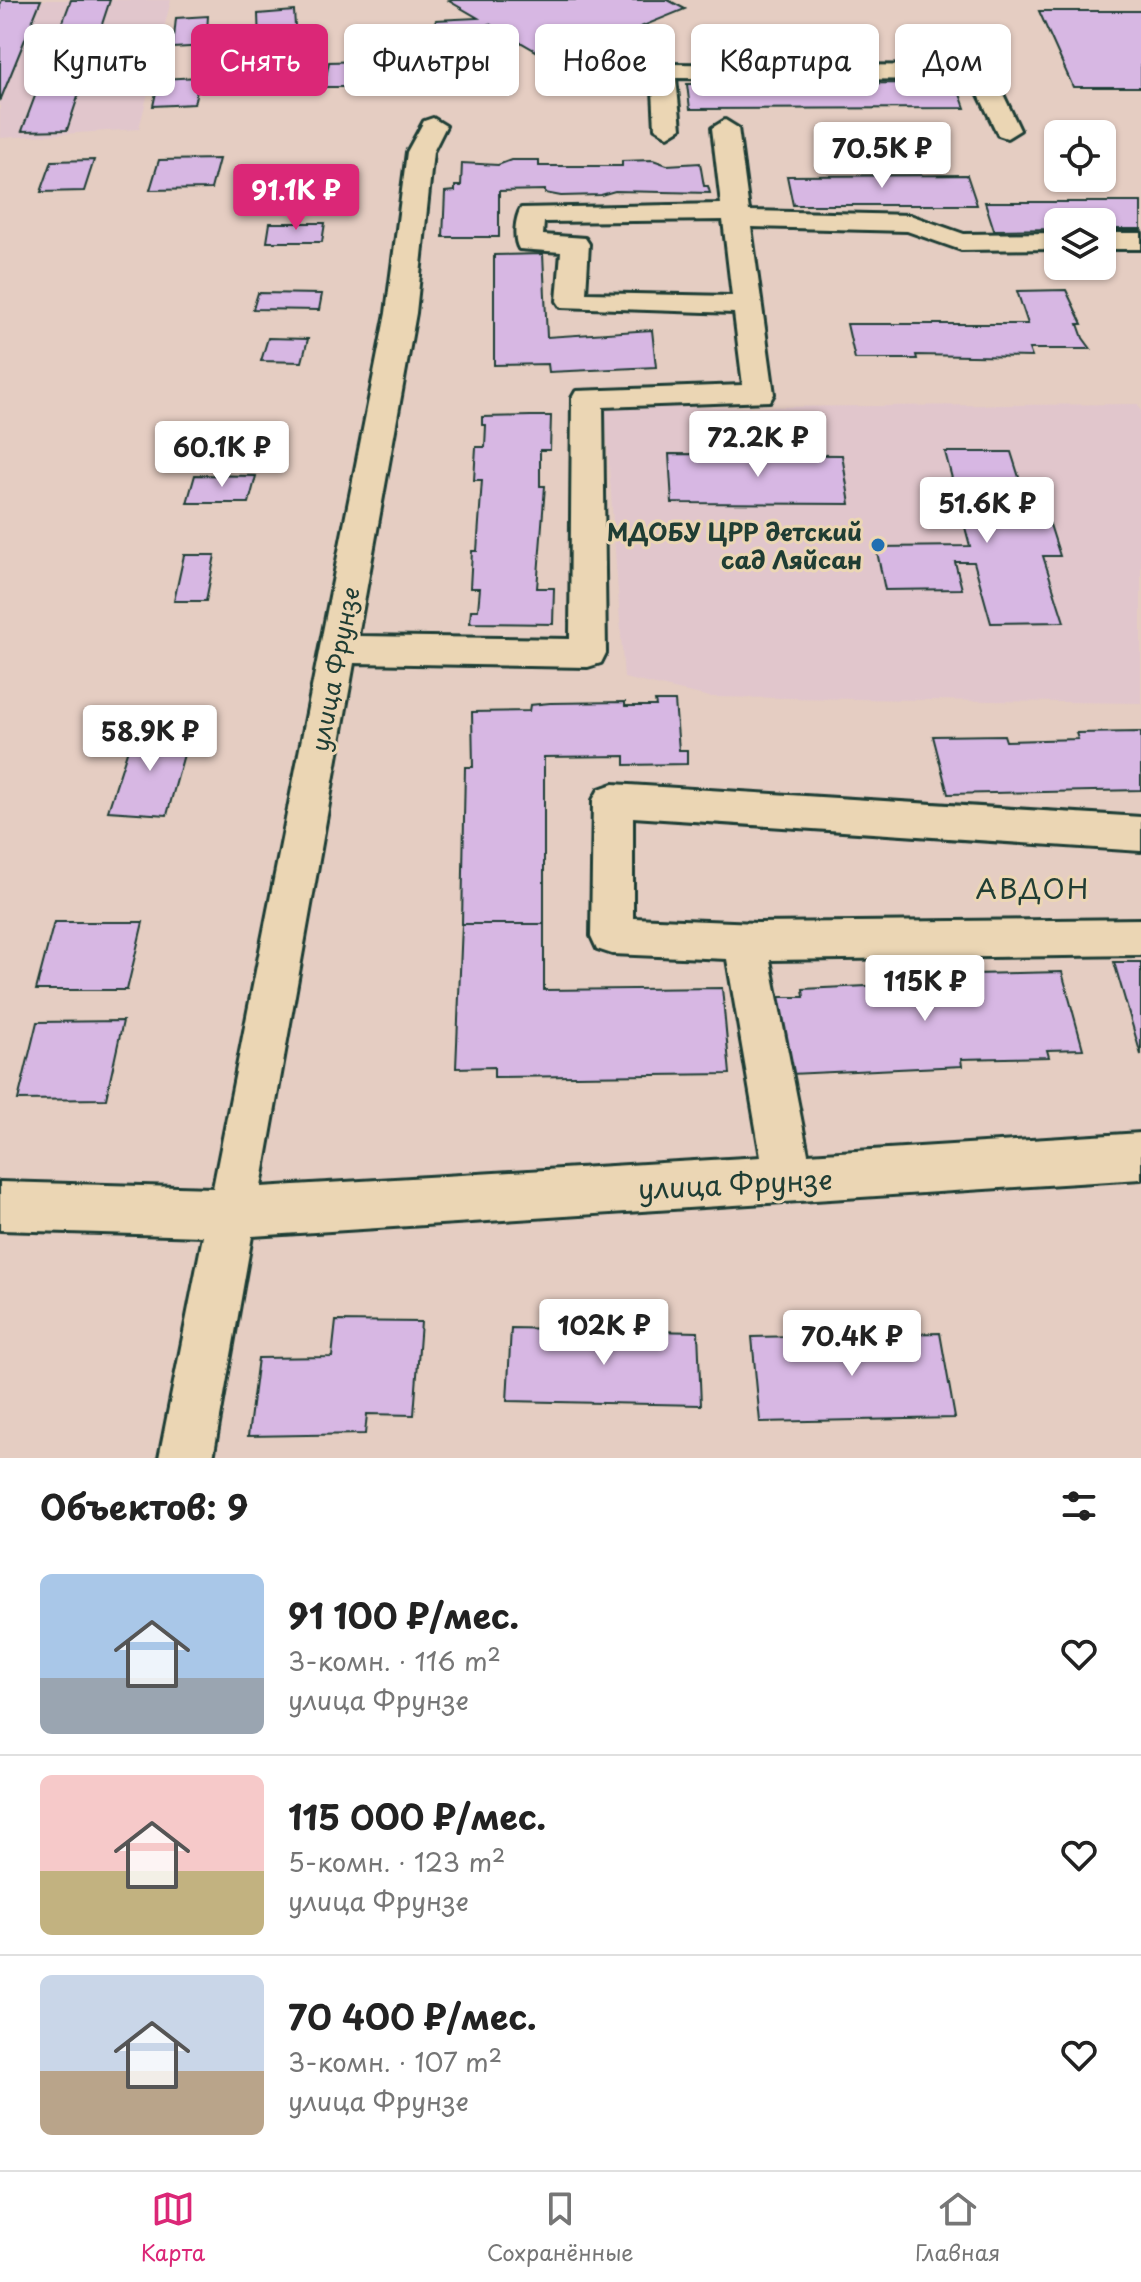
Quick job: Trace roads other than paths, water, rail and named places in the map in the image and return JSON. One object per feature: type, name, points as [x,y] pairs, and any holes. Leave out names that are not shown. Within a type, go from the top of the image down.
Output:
[{"type":"street","points":[[668,128],[662,91],[664,71],[736,69],[981,73],[1007,130]]},
{"type":"street","name":"улица Фрунзе","points":[[186,1458],[401,313],[420,152],[433,126]]},
{"type":"street","points":[[338,649],[588,653],[587,398],[759,394],[725,128]]},
{"type":"street","points":[[747,305],[571,301],[575,244],[529,243],[531,214],[736,216],[910,223],[961,242],[1044,241]]},
{"type":"street","points":[[1116,241],[1141,241]]},
{"type":"street","points":[[1141,834],[613,800],[612,936],[745,941],[1141,937]]},
{"type":"street","points":[[745,941],[789,1180]]},
{"type":"street","name":"улица Фрунзе","points":[[0,1206],[232,1213],[1141,1156]]},
{"type":"place","name":"МДОБУ ЦРР детский сад Ляйсан","points":[[878,545]]},
{"type":"district","name":"АВДОН","points":[[1033,887]]}]
